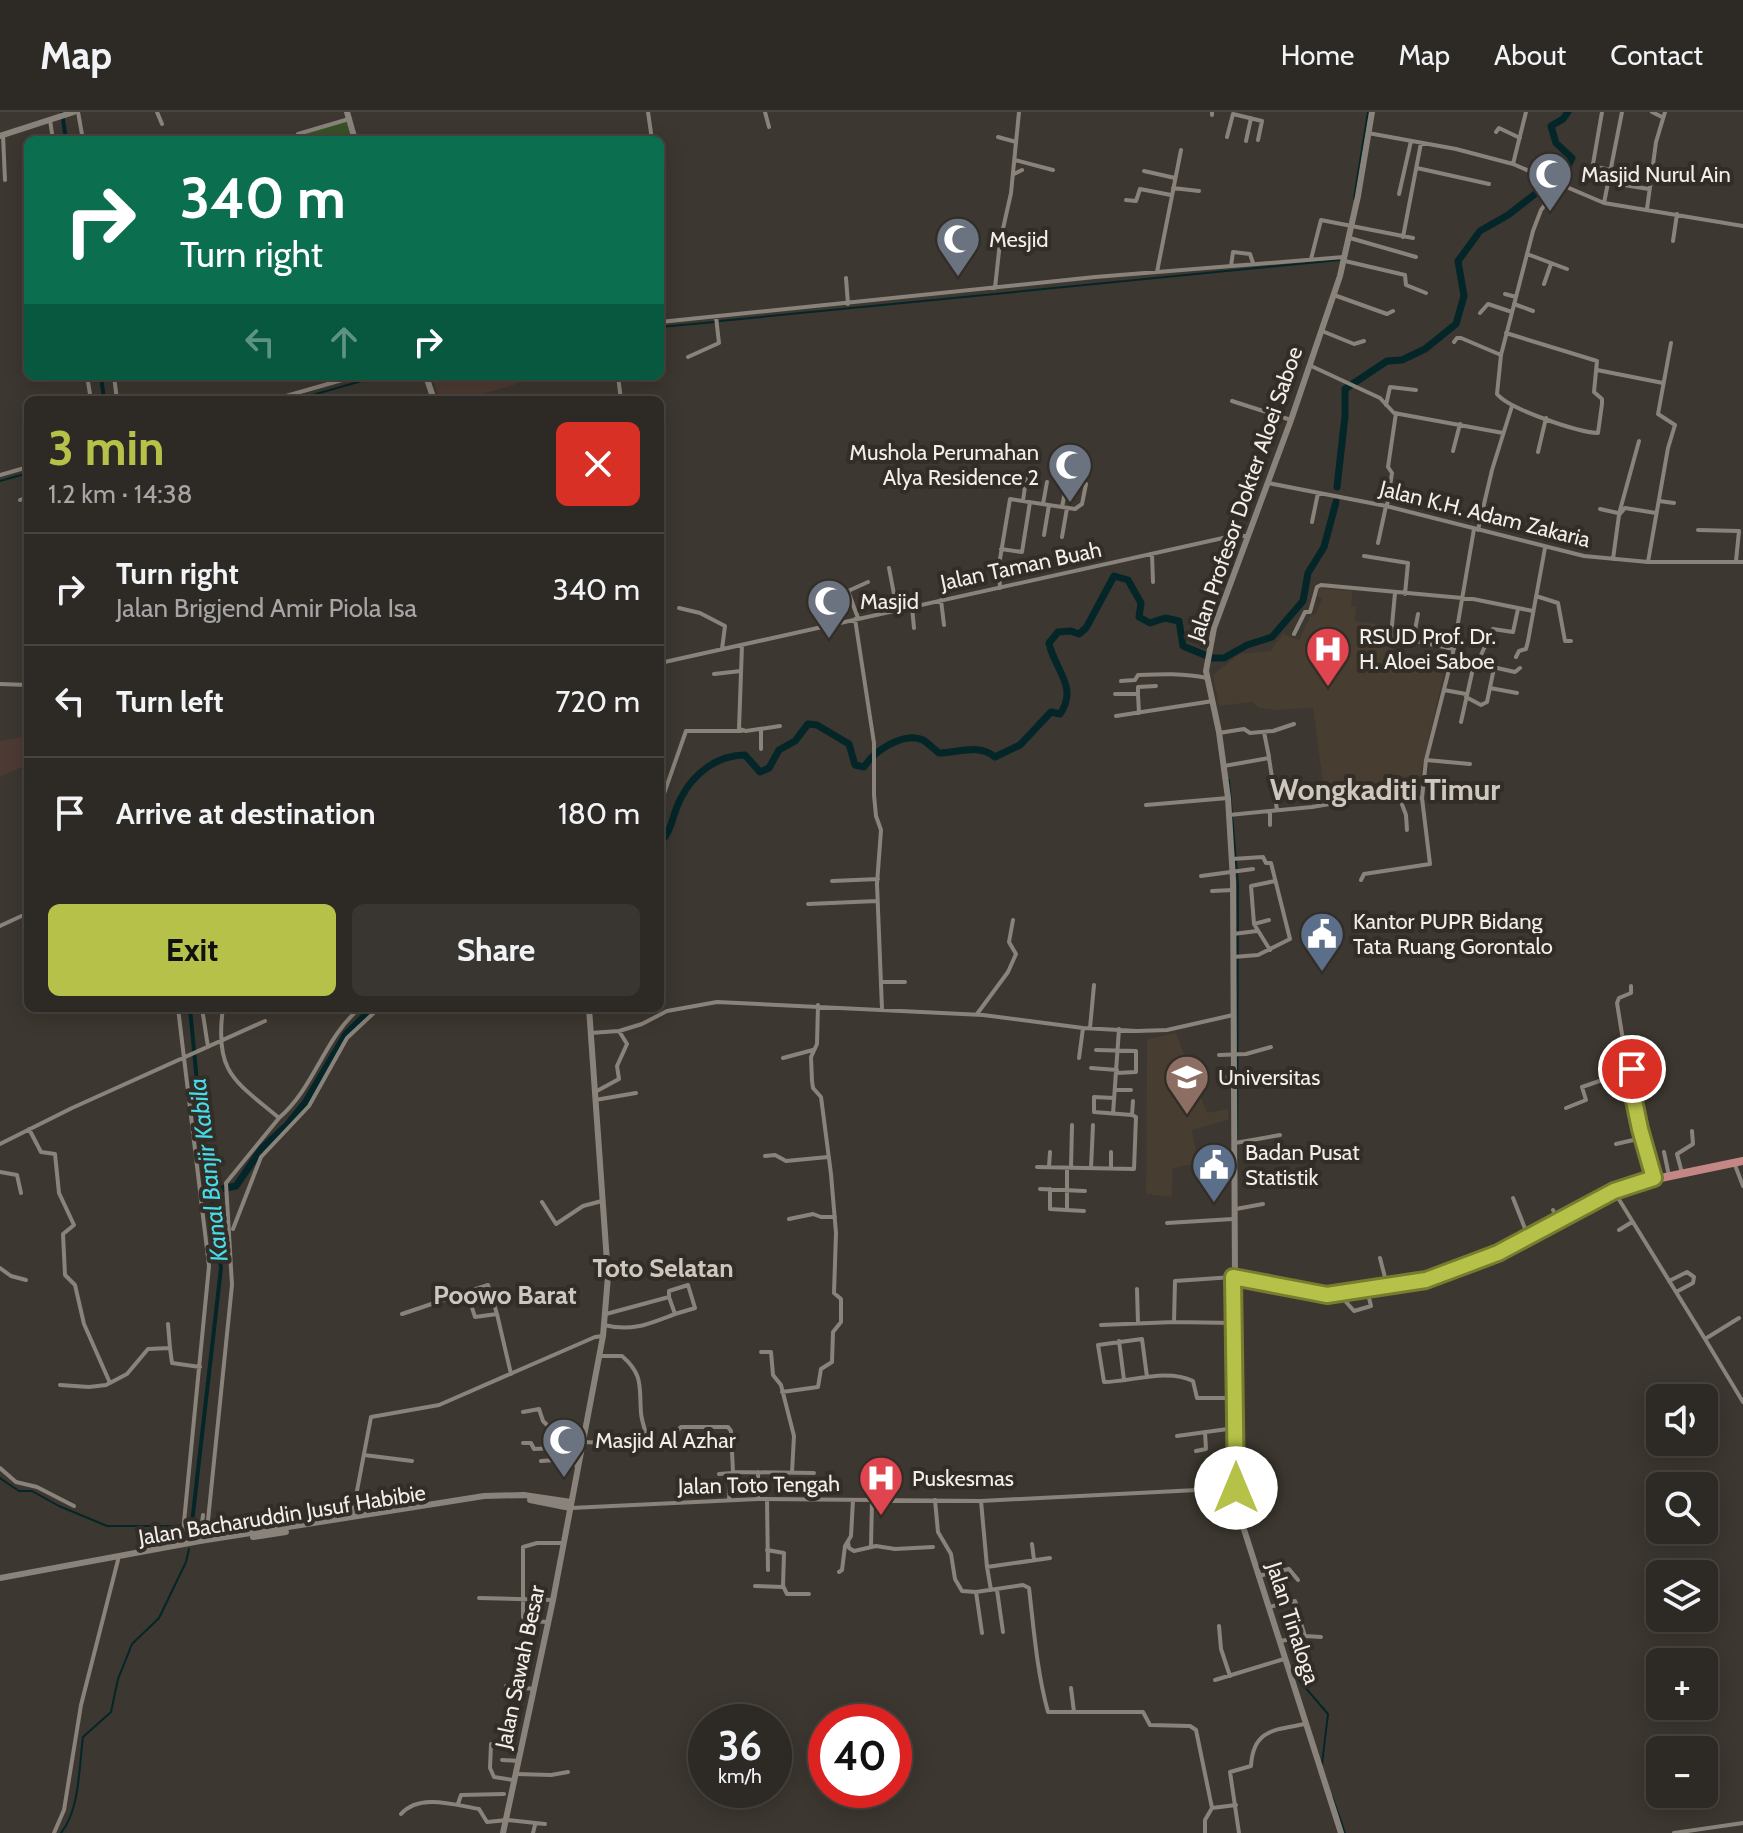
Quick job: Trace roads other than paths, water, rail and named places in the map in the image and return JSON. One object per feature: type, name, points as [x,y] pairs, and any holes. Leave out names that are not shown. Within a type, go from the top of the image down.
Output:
[{"type":"main road","points":[[2,135],[76,112]]},
{"type":"main road","name":"Jalan Profesor Dokter Aloei Saboe","points":[[1233,1277],[1233,1219],[1236,1209],[1233,1166],[1236,1143],[1233,1076],[1237,1054],[1233,1015],[1235,859],[1222,733],[1205,664],[1217,619],[1309,365],[1322,331],[1329,322],[1350,238],[1372,112]]},
{"type":"main road","points":[[348,115],[354,136]]},
{"type":"main road","points":[[589,1012],[590,1033]]},
{"type":"main road","name":"Jalan Sawah Besar","points":[[503,1833],[553,1600],[562,1543],[573,1505],[571,1471],[579,1465],[606,1314],[608,1276],[590,1033]]},
{"type":"main road","points":[[1233,1277],[1304,1292],[1339,1294],[1447,1274],[1498,1253],[1614,1191],[1654,1178],[1739,1162]]},
{"type":"main road","name":"Jalan Tinaloga","points":[[1233,1277],[1236,1488],[1241,1520],[1341,1833]]},
{"type":"main road","points":[[202,1542],[507,1497]]},
{"type":"main road","name":"Jalan Bacharuddin Jusuf Habibie","points":[[0,1580],[202,1542],[507,1497],[573,1505]]},
{"type":"main road","points":[[0,1580],[182,1546]]},
{"type":"street","points":[[76,112],[82,136]]},
{"type":"street","points":[[157,112],[162,124]]},
{"type":"street","points":[[648,112],[651,136]]},
{"type":"street","points":[[765,112],[769,127]]},
{"type":"street","points":[[995,288],[1014,174],[1019,112]]},
{"type":"street","points":[[1513,164],[1526,112]]},
{"type":"street","points":[[1602,112],[1593,164],[1611,170]]},
{"type":"street","points":[[1604,203],[1622,112]]},
{"type":"street","points":[[1647,209],[1656,142],[1664,114],[1652,112]]},
{"type":"street","points":[[1227,137],[1233,113],[1262,121],[1258,140]]},
{"type":"street","points":[[297,136],[348,115]]},
{"type":"street","points":[[1246,141],[1251,118]]},
{"type":"street","points":[[51,120],[53,136]]},
{"type":"street","points":[[1496,132],[1499,128],[1520,138]]},
{"type":"street","points":[[1368,133],[1513,164],[1604,203],[1743,226]]},
{"type":"street","points":[[2,135],[5,180]]},
{"type":"street","points":[[998,137],[1016,142]]},
{"type":"street","points":[[1399,194],[1411,141]]},
{"type":"street","points":[[1403,237],[1421,143]]},
{"type":"street","points":[[1157,272],[1181,150]]},
{"type":"street","points":[[1015,160],[1053,170]]},
{"type":"street","points":[[1417,168],[1489,184]]},
{"type":"street","points":[[1014,174],[1022,170]]},
{"type":"street","points":[[1144,171],[1175,178]]},
{"type":"street","points":[[1499,328],[1506,332],[1597,361],[1594,392],[1602,399],[1598,433],[1570,428],[1512,406],[1497,394],[1501,355],[1506,332],[1527,254],[1541,210],[1558,184]]},
{"type":"street","points":[[1624,185],[1649,189]]},
{"type":"street","points":[[1173,188],[1199,191]]},
{"type":"street","points":[[1126,200],[1136,201],[1140,189],[1171,195]]},
{"type":"street","points":[[1673,241],[1677,214]]},
{"type":"street","points":[[1311,259],[1321,220],[1413,238]]},
{"type":"street","points":[[1350,238],[1416,257]]},
{"type":"street","points":[[1231,266],[1233,252],[1250,254],[1253,264]]},
{"type":"street","points":[[1527,254],[1567,269]]},
{"type":"street","points":[[664,322],[1311,259],[1345,259],[1405,275],[1406,285],[1426,293]]},
{"type":"street","points":[[1544,284],[1551,264]]},
{"type":"street","points":[[846,278],[848,304]]},
{"type":"street","points":[[1505,294],[1516,297]]},
{"type":"street","points":[[1334,295],[1387,314],[1393,311]]},
{"type":"street","points":[[1480,313],[1488,304],[1512,312]]},
{"type":"street","points":[[1514,304],[1533,311]]},
{"type":"street","points":[[688,357],[719,343],[716,317]]},
{"type":"street","points":[[1322,331],[1354,344],[1364,341]]},
{"type":"street","points":[[1454,342],[1461,338],[1501,355]]},
{"type":"street","points":[[1648,562],[1668,448],[1675,425],[1658,414],[1671,343]]},
{"type":"street","points":[[1309,365],[1380,398],[1396,413],[1503,433]]},
{"type":"street","points":[[1597,370],[1663,383]]},
{"type":"street","points":[[286,396],[342,380]]},
{"type":"street","points":[[1386,405],[1390,387],[1416,390]]},
{"type":"street","points":[[1232,401],[1291,420]]},
{"type":"street","points":[[1361,880],[1364,874],[1430,864],[1422,798],[1426,760],[1454,649],[1476,530],[1512,406]]},
{"type":"street","points":[[1378,543],[1392,473],[1388,467],[1396,413]]},
{"type":"street","points":[[1538,452],[1546,418]]},
{"type":"street","points":[[1453,451],[1460,424]]},
{"type":"street","points":[[1613,559],[1619,514],[1639,441]]},
{"type":"street","points":[[0,475],[24,471]]},
{"type":"street","points":[[1023,501],[1026,479]]},
{"type":"street","points":[[1044,535],[1047,482]]},
{"type":"street","points":[[1062,537],[1067,482]]},
{"type":"street","name":"Jalan K.H. Adam Zakaria","points":[[1268,483],[1386,506],[1584,556],[1648,562],[1743,562]]},
{"type":"street","points":[[1000,588],[1001,549],[1010,499],[1075,509],[1082,504],[1086,484]]},
{"type":"street","points":[[1312,522],[1318,493]]},
{"type":"street","points":[[20,500],[24,498]]},
{"type":"street","points":[[1659,501],[1674,503]]},
{"type":"street","points":[[1001,549],[1022,552],[1030,502]]},
{"type":"street","points":[[1619,514],[1625,508],[1656,514]]},
{"type":"street","points":[[1600,509],[1619,514]]},
{"type":"street","points":[[1698,530],[1741,531],[1736,561]]},
{"type":"street","name":"Jalan Taman Buah","points":[[664,662],[1232,536],[1249,536]]},
{"type":"street","points":[[1516,657],[1519,651],[1526,649],[1545,548]]},
{"type":"street","points":[[1152,554],[1153,582]]},
{"type":"street","points":[[1364,556],[1408,563],[1405,594]]},
{"type":"street","points":[[889,568],[897,610]]},
{"type":"street","points":[[868,582],[848,591],[856,619],[874,743],[874,795],[882,835],[877,901],[882,1009]]},
{"type":"street","points":[[1294,634],[1305,611],[1310,612],[1318,586],[1495,602],[1533,611]]},
{"type":"street","points":[[1395,593],[1391,636],[1454,649]]},
{"type":"street","points":[[1536,596],[1557,601],[1565,641],[1571,641]]},
{"type":"street","points":[[941,600],[944,625]]},
{"type":"street","points":[[912,607],[914,628]]},
{"type":"street","points":[[679,608],[700,613],[725,626],[722,649]]},
{"type":"street","points":[[1481,655],[1492,630],[1513,632],[1518,609]]},
{"type":"street","points":[[1561,611],[1568,612]]},
{"type":"street","points":[[1413,641],[1418,614]]},
{"type":"street","points":[[741,731],[742,645]]},
{"type":"street","points":[[1452,658],[1518,672],[1520,668]]},
{"type":"street","points":[[1461,722],[1474,664]]},
{"type":"street","points":[[1444,690],[1466,696],[1476,704],[1484,704],[1494,668]]},
{"type":"street","points":[[714,674],[741,671]]},
{"type":"street","points":[[1121,681],[1135,680],[1138,675],[1147,674],[1185,673],[1207,678]]},
{"type":"street","points":[[0,684],[24,685]]},
{"type":"street","points":[[1139,713],[1138,687],[1156,686]]},
{"type":"street","points":[[1490,688],[1517,693]]},
{"type":"street","points":[[1115,694],[1138,694]]},
{"type":"street","points":[[1116,716],[1213,701]]},
{"type":"street","points":[[1222,733],[1244,729],[1250,733],[1264,732],[1294,724]]},
{"type":"street","points":[[664,794],[686,731],[741,731],[780,726]]},
{"type":"street","points":[[761,729],[761,749]]},
{"type":"street","points":[[1264,732],[1277,810]]},
{"type":"street","points":[[1226,765],[1269,758]]},
{"type":"street","points":[[1426,760],[1470,764]]},
{"type":"street","points":[[1313,794],[1322,793],[1324,805]]},
{"type":"street","points":[[1146,805],[1228,798]]},
{"type":"street","points":[[1232,815],[1353,800],[1422,798]]},
{"type":"street","points":[[1400,799],[1407,830]]},
{"type":"street","points":[[1270,811],[1270,825]]},
{"type":"street","points":[[1235,859],[1263,857],[1266,863],[1271,863],[1290,939],[1254,956],[1236,957]]},
{"type":"street","points":[[1201,876],[1253,869]]},
{"type":"street","points":[[832,881],[878,879]]},
{"type":"street","points":[[1270,950],[1254,924],[1251,886],[1275,881]]},
{"type":"street","points":[[1212,891],[1233,890]]},
{"type":"street","points":[[808,904],[877,901]]},
{"type":"street","points":[[0,926],[24,915]]},
{"type":"street","points":[[976,1015],[1012,966],[1016,954],[1009,942],[1013,920]]},
{"type":"street","points":[[1254,924],[1269,920]]},
{"type":"street","points":[[1236,934],[1257,931]]},
{"type":"street","points":[[881,982],[905,982]]},
{"type":"street","points":[[1090,1028],[1094,985]]},
{"type":"street","points":[[1631,986],[1631,993],[1617,1001],[1628,1072],[1654,1178]]},
{"type":"street","points":[[590,1033],[619,1031],[667,1011],[707,1003],[882,1009],[1119,1029],[1167,1030],[1233,1015]]},
{"type":"street","points":[[782,1392],[817,1388],[821,1369],[832,1362],[833,1332],[841,1323],[840,1298],[834,1294],[835,1217],[821,1097],[812,1085],[811,1057],[815,1049],[818,1005]]},
{"type":"street","points":[[178,1012],[208,1256],[182,1546]]},
{"type":"street","points":[[202,1012],[206,1047]]},
{"type":"street","points":[[223,1012],[221,1042],[230,1075],[279,1118]]},
{"type":"street","points":[[202,1542],[232,1285],[226,1183],[249,1152],[304,1091],[338,1031],[356,1012]]},
{"type":"street","points":[[233,1229],[261,1157],[309,1106],[347,1038],[375,1012]]},
{"type":"street","points":[[0,1144],[265,1021]]},
{"type":"street","points":[[1079,1058],[1083,1028]]},
{"type":"street","points":[[1113,1114],[1119,1029]]},
{"type":"street","points":[[595,1092],[619,1079],[617,1066],[627,1044],[619,1031]]},
{"type":"street","points":[[1566,1108],[1586,1100],[1582,1087],[1645,1066],[1641,1050],[1625,1044]]},
{"type":"street","points":[[1219,1055],[1271,1047]]},
{"type":"street","points":[[783,1058],[815,1049]]},
{"type":"street","points":[[1091,1068],[1132,1074],[1136,1071],[1136,1051],[1096,1050]]},
{"type":"street","points":[[1219,1078],[1233,1076]]},
{"type":"street","points":[[1096,1086],[1095,1113],[1136,1117],[1134,1179]]},
{"type":"street","points":[[1115,1090],[1131,1090]]},
{"type":"street","points":[[595,1100],[636,1093]]},
{"type":"street","points":[[1095,1097],[1114,1098]]},
{"type":"street","points":[[1132,1115],[1133,1101]]},
{"type":"street","points":[[1067,1210],[1072,1125]]},
{"type":"street","points":[[1091,1168],[1093,1125]]},
{"type":"street","points":[[29,1129],[41,1152],[55,1154],[59,1193],[74,1225],[63,1234],[65,1275],[75,1285],[84,1324],[110,1383]]},
{"type":"street","points":[[1682,1173],[1677,1154],[1693,1144],[1692,1131]]},
{"type":"street","points":[[1236,1143],[1280,1135]]},
{"type":"street","points":[[1616,1144],[1642,1138]]},
{"type":"street","points":[[1049,1167],[1050,1152]]},
{"type":"street","points":[[1111,1152],[1111,1168]]},
{"type":"street","points":[[1664,1152],[1669,1176]]},
{"type":"street","points":[[765,1156],[775,1155],[786,1161],[828,1157]]},
{"type":"street","points":[[1739,1162],[1743,1186]]},
{"type":"street","points":[[1200,1168],[1233,1166]]},
{"type":"street","points":[[1037,1167],[1134,1169]]},
{"type":"street","points":[[0,1172],[18,1176],[21,1193]]},
{"type":"street","points":[[1040,1189],[1085,1191]]},
{"type":"street","points":[[1050,1189],[1050,1209],[1084,1211]]},
{"type":"street","points":[[1614,1191],[1743,1402]]},
{"type":"street","points":[[1513,1198],[1528,1236]]},
{"type":"street","points":[[542,1202],[557,1224],[583,1206],[602,1201]]},
{"type":"street","points":[[1236,1209],[1263,1204]]},
{"type":"street","points":[[1553,1210],[1558,1221]]},
{"type":"street","points":[[789,1219],[813,1214],[835,1217]]},
{"type":"street","points":[[1167,1223],[1233,1219]]},
{"type":"street","points":[[1619,1230],[1632,1222]]},
{"type":"street","points":[[1380,1258],[1388,1287]]},
{"type":"street","points":[[0,1268],[11,1276],[26,1280]]},
{"type":"street","points":[[1669,1281],[1687,1272],[1694,1277],[1693,1283],[1676,1292]]},
{"type":"street","points":[[1174,1322],[1175,1281],[1233,1277]]},
{"type":"street","points":[[402,1314],[488,1285],[511,1374]]},
{"type":"street","points":[[604,1325],[629,1329],[695,1308],[689,1286],[669,1291],[675,1314]]},
{"type":"street","points":[[1137,1289],[1138,1323]]},
{"type":"street","points":[[1339,1294],[1354,1311],[1371,1306],[1367,1290]]},
{"type":"street","points":[[467,1292],[475,1317],[497,1314]]},
{"type":"street","points":[[606,1314],[669,1297]]},
{"type":"street","points":[[1705,1339],[1739,1318]]},
{"type":"street","points":[[1101,1325],[1235,1323]]},
{"type":"street","points":[[168,1324],[172,1363],[200,1367]]},
{"type":"street","points":[[352,1518],[371,1417],[439,1405],[603,1336]]},
{"type":"street","points":[[1147,1377],[1142,1339],[1098,1345],[1102,1380],[1107,1383],[1147,1377],[1190,1379],[1197,1398],[1235,1398]]},
{"type":"street","points":[[1119,1341],[1124,1380]]},
{"type":"street","points":[[60,1385],[89,1387],[110,1383],[127,1374],[148,1349],[170,1348]]},
{"type":"street","points":[[761,1352],[771,1352],[773,1375],[779,1380],[794,1436],[792,1472]]},
{"type":"street","points":[[599,1356],[622,1356],[636,1369],[649,1445]]},
{"type":"street","points":[[523,1412],[540,1410],[543,1421],[554,1432],[556,1460]]},
{"type":"street","points":[[583,1442],[663,1445],[681,1427],[728,1427],[732,1473],[729,1500]]},
{"type":"street","points":[[1177,1436],[1235,1428]]},
{"type":"street","points":[[1196,1451],[1206,1449],[1205,1432]]},
{"type":"street","points":[[523,1443],[531,1443],[534,1449],[555,1448]]},
{"type":"street","points":[[364,1455],[412,1461]]},
{"type":"street","points":[[541,1461],[556,1460],[571,1471]]},
{"type":"street","points":[[0,1468],[16,1482],[37,1487],[74,1506]]},
{"type":"street","points":[[758,1472],[758,1499]]},
{"type":"street","points":[[719,1474],[814,1473]]},
{"type":"street","name":"Jalan Toto Tengah","points":[[573,1505],[758,1499],[981,1501],[1236,1488]]},
{"type":"street","points":[[767,1499],[768,1570]]},
{"type":"street","points":[[853,1500],[848,1542],[849,1548],[854,1551],[871,1547],[933,1547]]},
{"type":"street","points":[[871,1547],[872,1500]]},
{"type":"street","points":[[935,1500],[937,1529],[951,1554],[955,1579],[963,1592],[1023,1585],[1029,1588],[1038,1675],[1047,1712],[1143,1712],[1151,1726],[1195,1728],[1212,1808],[1205,1820],[1205,1833]]},
{"type":"street","points":[[981,1501],[991,1590]]},
{"type":"street","points":[[202,1542],[203,1515]]},
{"type":"street","points":[[839,1572],[848,1542]]},
{"type":"street","points":[[548,1622],[524,1619],[524,1546],[562,1543]]},
{"type":"street","points":[[1032,1544],[1034,1560]]},
{"type":"street","points":[[767,1550],[783,1552],[783,1587],[787,1594],[809,1594]]},
{"type":"street","points":[[987,1567],[1050,1558]]},
{"type":"street","points":[[54,1833],[64,1810],[79,1714],[118,1560]]},
{"type":"street","points":[[1258,1576],[1289,1569],[1298,1580]]},
{"type":"street","points":[[755,1586],[783,1587]]},
{"type":"street","points":[[997,1589],[1003,1632]]},
{"type":"street","points":[[976,1592],[982,1633]]},
{"type":"street","points":[[479,1598],[553,1600]]},
{"type":"street","points":[[1269,1607],[1294,1601],[1299,1611]]},
{"type":"street","points":[[1300,1620],[1305,1636]]},
{"type":"street","points":[[1219,1626],[1221,1649],[1230,1676]]},
{"type":"street","points":[[1281,1641],[1305,1636],[1321,1637]]},
{"type":"street","points":[[1215,1680],[1286,1658]]},
{"type":"street","points":[[506,1686],[534,1689]]},
{"type":"street","points":[[1071,1688],[1074,1712]]},
{"type":"street","points":[[1239,1833],[1230,1772],[1251,1766],[1259,1738],[1275,1730],[1307,1723]]},
{"type":"street","points":[[491,1744],[489,1766],[494,1777],[568,1772]]},
{"type":"street","points":[[502,1760],[519,1761]]},
{"type":"street","points":[[458,1804],[461,1795],[504,1794]]},
{"type":"street","points":[[401,1814],[413,1805],[442,1802],[479,1809],[485,1821],[545,1824]]},
{"type":"street","points":[[1212,1808],[1236,1805]]},
{"type":"street","points":[[1674,1833],[1743,1823]]},
{"type":"street","points":[[533,1833],[535,1825]]},
{"type":"waterway","name":"Kanal Banjir Kabila","points":[[62,112],[65,136]]},
{"type":"waterway","points":[[1354,199],[1368,112]]},
{"type":"waterway","points":[[1337,487],[1345,389],[1387,361],[1402,360],[1425,349],[1456,324],[1464,296],[1458,261],[1480,231],[1508,215],[1566,170],[1572,158],[1556,143],[1551,126],[1568,112]]},
{"type":"waterway","points":[[720,321],[1339,260]]},
{"type":"waterway","points":[[664,327],[715,322]]},
{"type":"waterway","name":"Kanal Banjir Kabila","points":[[102,380],[104,396]]},
{"type":"waterway","points":[[309,396],[365,380]]},
{"type":"waterway","points":[[0,481],[24,474]]},
{"type":"waterway","points":[[664,838],[686,789],[699,774],[725,758],[745,755],[760,772],[769,768],[779,750],[795,741],[808,724],[817,725],[849,744],[855,765],[864,767],[882,749],[907,738],[923,740],[939,753],[982,750],[995,757],[1020,745],[1051,712],[1060,714],[1065,704],[1064,678],[1049,643],[1058,632],[1079,634],[1086,628],[1114,576],[1128,580],[1141,603],[1139,617],[1150,623],[1165,618],[1179,621],[1183,646],[1212,658],[1224,658],[1247,645],[1272,637],[1303,601],[1308,573],[1324,547],[1336,502]]},
{"type":"waterway","points":[[1229,780],[1238,885],[1237,1169]]},
{"type":"waterway","name":"Kanal Banjir Kabila","points":[[190,1012],[201,1125],[221,1268],[192,1523]]},
{"type":"waterway","points":[[211,1191],[236,1186],[262,1148],[305,1103],[346,1034],[369,1012]]},
{"type":"waterway","points":[[0,1478],[19,1491],[32,1491],[107,1526],[178,1526],[192,1523],[191,1540]]},
{"type":"waterway","points":[[61,1833],[75,1800],[83,1737],[111,1712],[118,1679],[132,1644],[159,1618],[186,1562],[189,1549]]},
{"type":"waterway","points":[[1292,1672],[1328,1714],[1322,1764]]},
{"type":"waterway","points":[[1332,1796],[1345,1833]]},
{"type":"place","name":"Masjid Nurul Ain","points":[[1550,213]]},
{"type":"place","name":"Mesjid","points":[[958,278]]},
{"type":"place","name":"Mushola Perumahan Alya Residence 2","points":[[1070,504]]},
{"type":"place","name":"Masjid","points":[[829,640]]},
{"type":"place","name":"RSUD Prof. Dr. H. Aloei Saboe","points":[[1328,688]]},
{"type":"place","name":"Kantor PUPR Bidang Tata Ruang Gorontalo","points":[[1322,973]]},
{"type":"place","name":"Universitas","points":[[1187,1116]]},
{"type":"place","name":"Badan Pusat Statistik","points":[[1214,1204]]},
{"type":"place","name":"Masjid Al Azhar","points":[[564,1479]]},
{"type":"place","name":"Puskesmas","points":[[881,1517]]},
{"type":"district","name":"Wongkaditi Timur","points":[[1385,789]]},
{"type":"district","name":"Toto Selatan","points":[[663,1268]]},
{"type":"district","name":"Poowo Barat","points":[[505,1295]]}]
